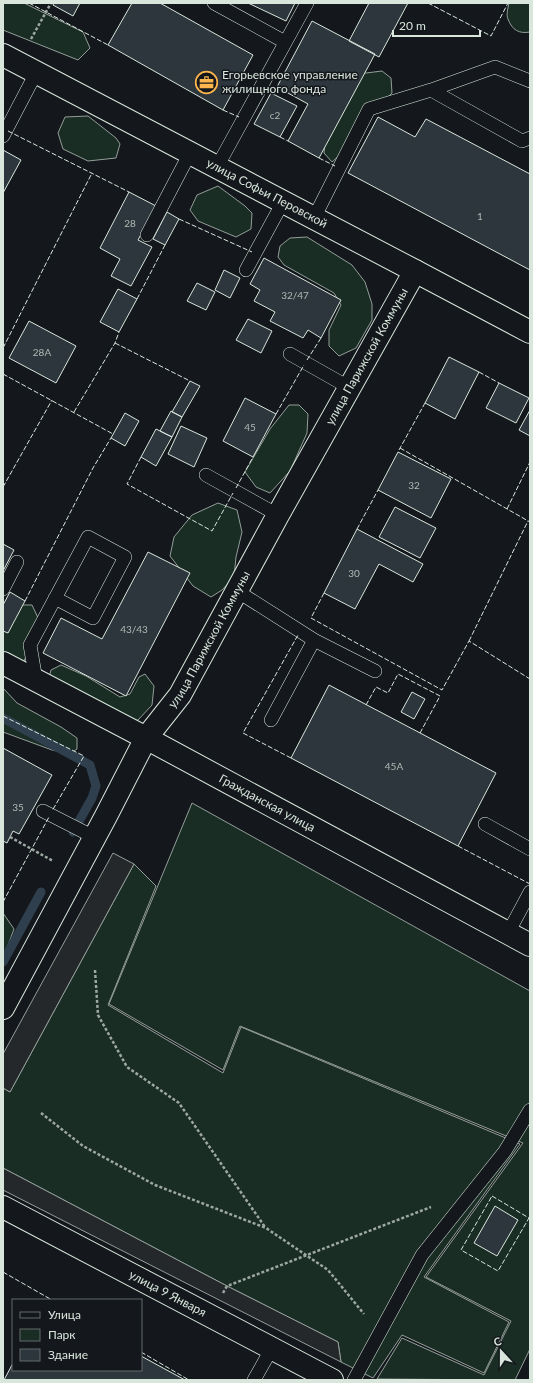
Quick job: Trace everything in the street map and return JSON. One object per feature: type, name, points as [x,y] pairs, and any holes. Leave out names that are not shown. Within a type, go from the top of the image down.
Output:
[{"type":"street","name":"улица Софьи Перовской","points":[[19,64],[530,332]]},
{"type":"street","name":"улица Парижской Коммуны","points":[[3,1008],[146,738],[180,695],[278,515],[415,271]]},
{"type":"street","name":"Гражданская улица","points":[[3,664],[146,738],[530,945]]},
{"type":"street","name":"улица 9 Января","points":[[3,1207],[332,1380]]},
{"type":"lane","points":[[214,3],[285,42]]},
{"type":"lane","points":[[217,167],[307,3]]},
{"type":"lane","points":[[3,136],[19,64]]},
{"type":"lane","points":[[314,218],[369,109],[431,90],[495,67],[530,81]]},
{"type":"lane","points":[[431,90],[522,141],[530,138]]},
{"type":"lane","points":[[147,235],[190,153]]},
{"type":"lane","points":[[246,270],[283,202]]},
{"type":"lane","points":[[290,354],[350,388]]},
{"type":"lane","points":[[206,475],[278,515]]},
{"type":"lane","points":[[36,680],[30,645],[55,598],[88,538],[125,557],[93,618],[55,598]]},
{"type":"lane","points":[[3,589],[17,562]]},
{"type":"lane","points":[[237,591],[314,640],[375,671]]},
{"type":"lane","points":[[271,720],[314,640]]},
{"type":"lane","points":[[43,810],[94,837]]},
{"type":"lane","points":[[485,824],[530,848]]},
{"type":"lane","points":[[508,933],[530,892]]},
{"type":"lane","points":[[354,1380],[422,1255],[505,1151],[530,1110]]},
{"type":"lane","points":[[254,1380],[272,1348]]},
{"type":"path","points":[[19,64],[51,3]]},
{"type":"path","points":[[10,837],[75,874]]},
{"type":"path","points":[[95,970],[98,1015],[127,1067],[179,1103],[266,1228]]},
{"type":"path","points":[[41,1113],[83,1146],[155,1185],[266,1228],[328,1270],[380,1333]]},
{"type":"path","points":[[209,1315],[227,1286],[474,1190]]},
{"type":"green space","points":[[3,3],[24,3],[83,32],[90,48],[78,60],[3,30]]},
{"type":"green space","points":[[509,3],[530,3],[530,32],[519,32],[512,26],[507,16]]},
{"type":"green space","points":[[382,71],[391,78],[392,93],[373,112],[343,152],[332,162],[324,153],[326,132],[358,74]]},
{"type":"green space","points":[[88,116],[116,138],[120,144],[116,158],[88,161],[63,149],[58,133],[65,117]]},
{"type":"green space","points":[[218,186],[252,213],[251,229],[236,237],[198,221],[190,210],[197,195]]},
{"type":"green space","points":[[307,237],[352,265],[365,282],[372,304],[372,320],[356,348],[339,356],[329,346],[329,330],[341,305],[334,293],[284,265],[278,257],[280,246],[290,238]]},
{"type":"green space","points":[[289,405],[299,405],[308,414],[307,433],[290,471],[270,493],[256,487],[245,472],[270,429]]},
{"type":"green space","points":[[218,503],[237,510],[242,532],[236,557],[234,577],[222,590],[211,597],[193,586],[170,556],[174,537],[192,515]]},
{"type":"green space","points":[[5,605],[32,605],[41,624],[24,661],[3,662],[3,609]]},
{"type":"green space","points":[[61,665],[86,676],[120,697],[130,694],[139,677],[145,674],[154,686],[152,705],[138,720],[116,725],[49,678],[51,670]]},
{"type":"green space","points":[[3,688],[17,703],[61,727],[77,738],[77,749],[70,754],[52,750],[3,732]]},
{"type":"green space","points":[[192,803],[530,991],[530,1349],[515,1380],[377,1379],[402,1338],[484,1375],[511,1321],[426,1277],[523,1143],[240,1026],[223,1070],[109,1004]]},
{"type":"green space","points":[[134,864],[156,886],[108,1005],[223,1073],[241,1027],[520,1144],[424,1277],[509,1322],[484,1373],[402,1335],[373,1378],[341,1362],[338,1342],[227,1286],[3,1168],[3,1088],[10,1092]]},
{"type":"green space","points":[[3,913],[14,929],[3,959]]},
{"type":"shaded area","points":[[113,853],[134,864],[10,1092],[3,1088],[3,1054]]},
{"type":"shaded area","points":[[3,1168],[227,1286],[338,1342],[341,1362],[3,1190]]},
{"type":"building","points":[[54,3],[80,3],[73,16],[53,5]]},
{"type":"building","name":"Егорьевское управление жилищного фонда","points":[[132,3],[160,3],[253,55],[223,110],[108,45]]},
{"type":"building","points":[[248,3],[295,3],[286,21]]},
{"type":"building","points":[[369,3],[408,3],[379,57],[349,41]]},
{"type":"building","points":[[312,21],[375,54],[319,158],[288,141],[308,104],[277,87]]},
{"type":"building","points":[[271,93],[297,106],[280,137],[254,124]]},
{"type":"building","points":[[378,117],[415,137],[426,119],[530,174],[530,270],[348,173]]},
{"type":"building","points":[[3,150],[21,160],[3,193]]},
{"type":"building","points":[[129,192],[156,206],[138,240],[152,247],[131,286],[111,276],[120,259],[100,248]]},
{"type":"building","points":[[167,212],[179,219],[165,245],[153,239]]},
{"type":"building","points":[[264,258],[341,300],[321,338],[308,330],[303,338],[270,321],[275,312],[254,301],[260,290],[250,284]]},
{"type":"building","points":[[224,270],[240,278],[230,298],[215,290]]},
{"type":"building","points":[[197,283],[215,292],[206,310],[187,301]]},
{"type":"building","points":[[118,289],[137,299],[119,332],[100,322]]},
{"type":"building","points":[[248,319],[272,331],[261,353],[236,340]]},
{"type":"building","points":[[29,321],[76,346],[56,383],[9,358]]},
{"type":"building","points":[[449,357],[479,372],[455,419],[425,403]]},
{"type":"building","points":[[190,381],[200,386],[182,417],[172,412]]},
{"type":"building","points":[[499,383],[529,398],[516,423],[486,408]]},
{"type":"building","points":[[245,398],[276,414],[253,457],[223,441]]},
{"type":"building","points":[[530,410],[530,436],[519,430]]},
{"type":"building","points":[[171,411],[182,417],[172,437],[160,431]]},
{"type":"building","points":[[125,413],[139,421],[125,446],[111,438]]},
{"type":"building","points":[[181,426],[207,438],[194,467],[168,454]]},
{"type":"building","points":[[156,429],[172,437],[156,466],[141,457]]},
{"type":"building","points":[[398,452],[451,479],[431,518],[378,490]]},
{"type":"building","points":[[395,507],[436,528],[420,558],[379,537]]},
{"type":"building","points":[[357,529],[423,564],[413,582],[379,564],[355,609],[324,593]]},
{"type":"building","points":[[3,544],[14,550],[3,571]]},
{"type":"building","points":[[148,552],[190,573],[126,696],[43,653],[61,618],[102,639]]},
{"type":"building","points":[[10,592],[25,601],[8,633],[3,631],[3,605]]},
{"type":"building","points":[[329,685],[496,773],[458,846],[291,758]]},
{"type":"building","points":[[412,692],[425,699],[414,719],[401,712]]},
{"type":"building","points":[[3,748],[52,775],[19,834],[13,831],[7,843],[3,841]]},
{"type":"building","points":[[495,1206],[518,1220],[497,1256],[474,1243]]},
{"type":"building","points":[[142,1357],[185,1380],[4,1380],[12,1365],[12,1371],[142,1371]]},
{"type":"waterway","points":[[3,718],[90,765],[96,786],[92,798],[73,832]]},
{"type":"waterway","points":[[3,962],[41,892]]},
{"type":"fence","points":[[29,3],[108,45]]},
{"type":"fence","points":[[428,3],[491,36],[508,3]]},
{"type":"fence","points":[[223,110],[239,117]]},
{"type":"fence","points":[[8,131],[129,192]]},
{"type":"fence","points":[[280,137],[288,141]]},
{"type":"fence","points":[[319,158],[335,166]]},
{"type":"fence","points":[[3,348],[92,173]]},
{"type":"fence","points":[[179,219],[252,252]]},
{"type":"fence","points":[[137,299],[165,245]]},
{"type":"fence","points":[[74,412],[115,343],[119,332]]},
{"type":"fence","points":[[307,360],[321,338]]},
{"type":"fence","points":[[115,343],[190,381]]},
{"type":"fence","points":[[276,414],[304,365]]},
{"type":"fence","points":[[479,372],[499,383]]},
{"type":"fence","points":[[3,374],[113,434]]},
{"type":"fence","points":[[3,487],[52,400]]},
{"type":"fence","points":[[399,450],[425,403]]},
{"type":"fence","points":[[25,601],[93,468],[111,438]]},
{"type":"fence","points":[[400,448],[530,522]]},
{"type":"fence","points":[[141,457],[127,484],[212,531],[233,493]]},
{"type":"fence","points":[[236,488],[253,457]]},
{"type":"fence","points":[[507,509],[530,462]]},
{"type":"fence","points":[[357,529],[378,490]]},
{"type":"fence","points":[[469,641],[528,521]]},
{"type":"fence","points":[[324,593],[311,618],[442,690],[469,641],[530,679]]},
{"type":"fence","points":[[291,758],[243,733],[298,635]]},
{"type":"fence","points":[[366,705],[376,687],[388,693],[398,674],[440,696],[420,733]]},
{"type":"fence","points":[[3,716],[84,756],[52,811]]},
{"type":"fence","points":[[3,902],[49,817]]},
{"type":"fence","points":[[458,846],[530,884]]},
{"type":"fence","points":[[492,1196],[529,1218],[498,1271],[461,1250],[492,1196]]},
{"type":"fence","points":[[3,1272],[50,1299]]},
{"type":"fence","points":[[142,1353],[189,1380]]},
{"type":"place","name":"Егорьевское управление жилищного фонда","points":[[206,82]]}]
